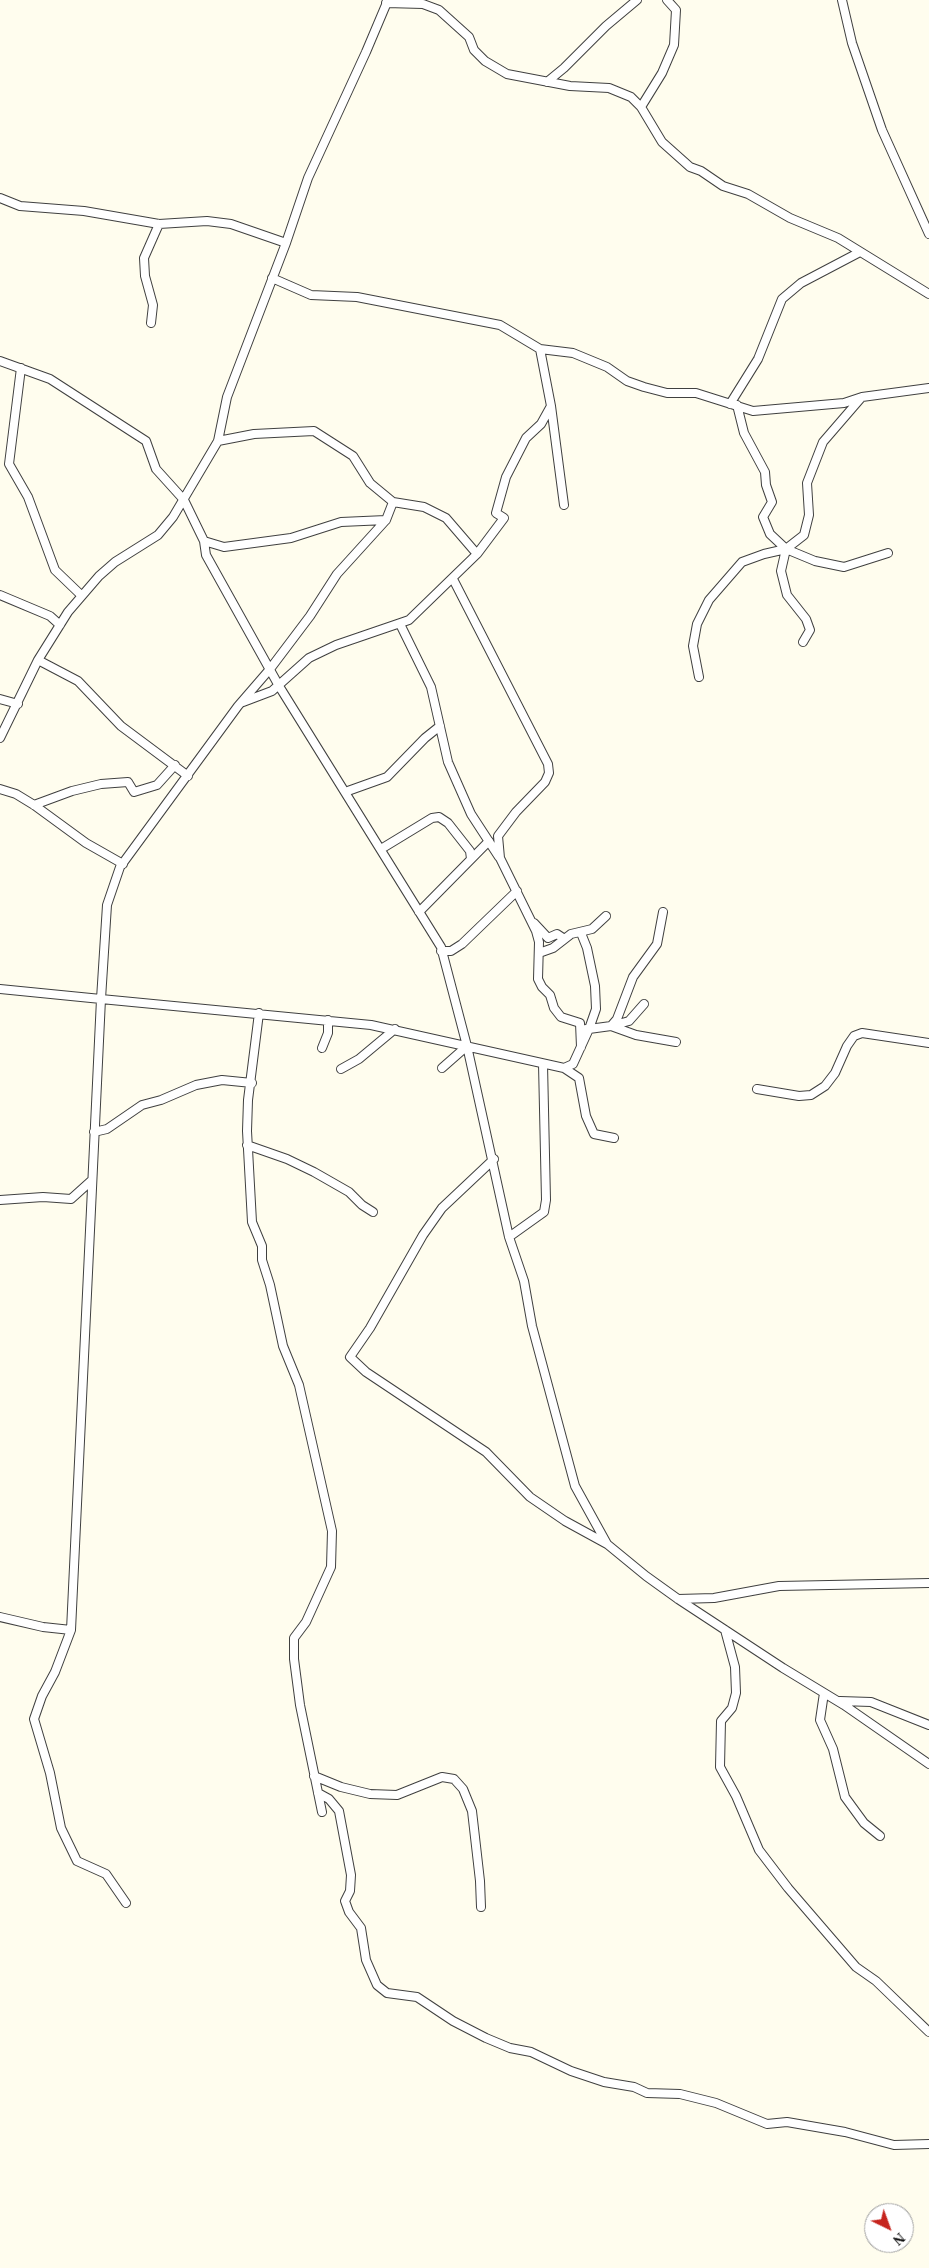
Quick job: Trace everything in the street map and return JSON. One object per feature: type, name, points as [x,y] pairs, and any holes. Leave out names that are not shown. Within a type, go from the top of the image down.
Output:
[{"type":"street","points":[[547,82],[564,68],[606,26],[637,0]]},
{"type":"street","points":[[642,107],[662,73],[674,45],[676,10],[667,0]]},
{"type":"street","points":[[842,0],[852,43],[882,130],[929,234]]},
{"type":"street","points":[[0,738],[38,660],[81,595],[115,562],[158,535],[184,500],[218,442],[227,396],[286,243],[308,178],[366,52],[387,1],[428,5],[455,22],[469,37],[478,55],[496,68],[524,79],[614,90],[631,97],[642,107],[662,142],[690,167],[701,171],[723,186],[748,194],[790,218],[838,238],[929,294]]},
{"type":"street","points":[[0,198],[20,206],[84,211],[159,224],[207,222],[231,224],[286,243]]},
{"type":"street","points":[[151,323],[153,305],[145,276],[144,258],[159,224]]},
{"type":"street","points":[[860,252],[801,283],[782,299],[758,359],[734,404],[744,433],[765,472],[766,485],[772,502],[763,517],[770,534],[786,549],[816,561],[844,567],[888,553]]},
{"type":"street","points":[[272,278],[311,294],[357,297],[500,325],[540,349],[573,353],[607,367],[627,381],[644,387],[667,393],[696,394],[753,411],[844,403],[862,397],[929,388]]},
{"type":"street","points":[[540,349],[551,406],[564,506]]},
{"type":"street","points":[[0,361],[50,380],[146,441],[156,469],[184,500],[204,542],[206,555],[279,686],[381,849],[441,951],[468,1046],[494,1159],[509,1237],[524,1281],[532,1326],[575,1486],[607,1544]]},
{"type":"street","points":[[21,368],[9,464],[28,496],[55,570],[81,595]]},
{"type":"street","points":[[700,677],[693,646],[697,624],[709,600],[742,562],[786,549],[804,535],[809,515],[807,483],[823,442],[862,397]]},
{"type":"street","points":[[238,706],[246,699],[272,691],[309,658],[336,645],[400,624],[415,616],[476,554],[504,518],[496,513],[506,477],[526,438],[541,424],[551,406]]},
{"type":"street","points":[[218,442],[254,434],[314,431],[353,456],[370,483],[393,502],[424,506],[446,518],[476,554]]},
{"type":"street","points":[[126,1903],[106,1874],[77,1861],[61,1828],[50,1773],[34,1719],[71,1630],[91,1181],[107,905],[122,864],[143,833],[188,776],[238,706],[270,669],[310,616],[337,574],[386,520],[393,502]]},
{"type":"street","points":[[204,542],[224,547],[291,538],[341,522],[386,520]]},
{"type":"street","points":[[786,549],[781,571],[786,595],[806,619],[810,630],[803,642]]},
{"type":"street","points":[[453,579],[548,764],[549,773],[545,782],[516,812],[498,836],[500,858]]},
{"type":"street","points":[[0,595],[50,616],[60,625]]},
{"type":"street","points":[[400,624],[430,687],[448,762],[471,814],[500,858],[517,891],[539,942],[538,978],[542,987],[550,995],[554,1008],[561,1017],[580,1023],[582,1028],[590,1029],[629,1021],[644,1004]]},
{"type":"street","points":[[38,660],[78,681],[122,726],[188,776]]},
{"type":"street","points":[[0,699],[18,704]]},
{"type":"street","points":[[345,792],[387,777],[440,726]]},
{"type":"street","points":[[34,805],[72,791],[101,784],[128,782],[134,792],[157,785],[175,765]]},
{"type":"street","points":[[0,789],[16,794],[34,805],[79,838],[122,864]]},
{"type":"street","points":[[381,849],[432,818],[439,817],[448,823],[466,846],[471,859]]},
{"type":"street","points":[[419,912],[489,841]]},
{"type":"street","points":[[441,951],[451,951],[462,944],[517,891]]},
{"type":"street","points":[[611,1026],[617,1019],[633,977],[657,944],[663,912]]},
{"type":"street","points":[[563,938],[592,929],[606,916]]},
{"type":"street","points":[[530,922],[536,923],[548,938],[558,934],[563,938]]},
{"type":"street","points":[[564,1068],[573,1064],[590,1029],[596,1009],[587,948],[581,933]]},
{"type":"street","points":[[539,953],[563,942],[563,938]]},
{"type":"street","points":[[0,989],[259,1013],[395,1029],[564,1068],[579,1078],[586,1116],[594,1134],[614,1138]]},
{"type":"street","points":[[259,1013],[252,1083],[248,1100],[247,1145],[252,1222],[262,1246],[262,1260],[270,1285],[283,1346],[300,1385],[332,1531],[331,1567],[306,1622],[294,1638],[294,1659],[300,1705],[322,1812]]},
{"type":"street","points":[[322,1048],[328,1033],[328,1020]]},
{"type":"street","points":[[580,1023],[581,1047]]},
{"type":"street","points":[[611,1026],[636,1035],[676,1042]]},
{"type":"street","points":[[341,1069],[359,1059],[395,1029]]},
{"type":"street","points":[[757,1089],[799,1096],[811,1095],[830,1079],[854,1036],[862,1033],[929,1043]]},
{"type":"street","points":[[442,1068],[468,1046]]},
{"type":"street","points":[[509,1237],[544,1212],[546,1200],[543,1064]]},
{"type":"street","points":[[94,1132],[107,1129],[142,1105],[161,1100],[196,1085],[222,1080],[252,1083]]},
{"type":"street","points":[[247,1145],[287,1159],[314,1172],[349,1192],[362,1205],[373,1212]]},
{"type":"street","points":[[494,1159],[442,1208],[423,1235],[375,1321],[350,1357],[374,1377],[486,1452],[530,1497],[566,1521],[607,1544],[678,1599],[838,1702],[929,1764]]},
{"type":"street","points":[[0,1200],[43,1197],[71,1199],[91,1181]]},
{"type":"street","points":[[678,1599],[714,1598],[779,1586],[929,1583]]},
{"type":"street","points":[[0,1617],[43,1627],[71,1630]]},
{"type":"street","points":[[725,1630],[735,1667],[736,1693],[732,1708],[721,1721],[720,1767],[736,1796],[759,1850],[788,1888],[856,1967],[876,1981],[929,2032]]},
{"type":"street","points":[[824,1693],[820,1720],[841,1774],[845,1797],[864,1823],[880,1836]]},
{"type":"street","points":[[838,1702],[871,1702],[929,1725]]},
{"type":"street","points":[[314,1776],[348,1789],[370,1794],[397,1795],[442,1777],[454,1779],[463,1789],[472,1811],[476,1837],[481,1907]]},
{"type":"street","points":[[318,1793],[329,1799],[339,1810],[351,1875],[350,1890],[344,1901],[349,1912],[361,1928],[366,1960],[377,1985],[387,1993],[417,1997],[486,2038],[510,2048],[531,2052],[563,2068],[604,2082],[634,2087],[647,2093],[680,2094],[716,2103],[767,2124],[787,2122],[846,2132],[894,2145],[929,2144]]}]
